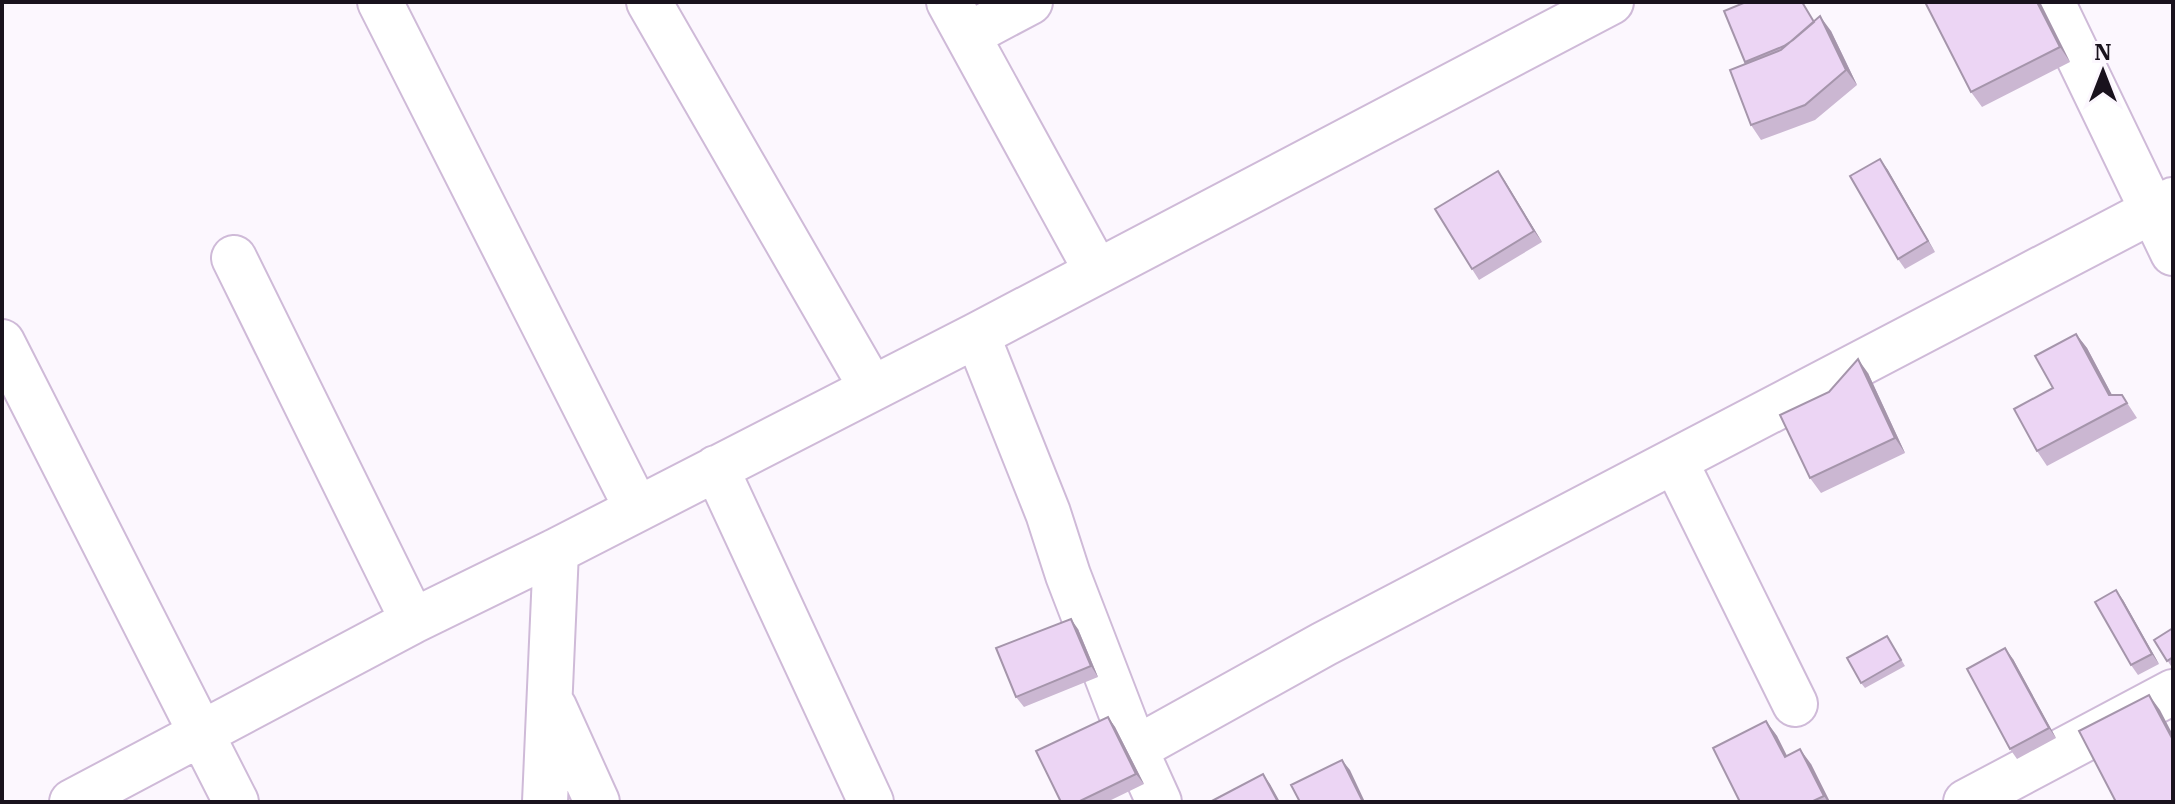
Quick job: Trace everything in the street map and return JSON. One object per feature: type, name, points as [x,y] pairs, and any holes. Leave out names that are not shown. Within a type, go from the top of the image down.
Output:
[{"type":"street","points":[[380,2],[637,509]]},
{"type":"street","points":[[649,2],[871,387]]},
{"type":"street","points":[[1030,2],[959,19],[1096,270]]},
{"type":"street","points":[[72,802],[413,621],[977,335],[1611,2]]},
{"type":"street","points":[[2052,2],[2163,205],[2173,253]]},
{"type":"street","points":[[1135,749],[1324,644],[2163,205]]},
{"type":"street","points":[[234,258],[413,621]]},
{"type":"street","points":[[977,335],[1048,513],[1068,575],[1135,749],[1159,802]]},
{"type":"street","points":[[2,342],[236,802]]},
{"type":"street","points":[[1675,461],[1795,704]]},
{"type":"street","points":[[716,468],[871,802]]},
{"type":"street","points":[[545,802],[556,551]]},
{"type":"street","points":[[1966,802],[2172,696]]},
{"type":"street","points":[[550,697],[597,802]]},
{"type":"building","points":[[1746,2],[1802,2],[1814,22],[1784,46],[1745,62],[1724,11]]},
{"type":"building","points":[[1925,2],[2037,2],[2060,47],[1971,92]]},
{"type":"building","points":[[1820,16],[1846,70],[1805,105],[1751,125],[1730,70],[1781,50]]},
{"type":"building","points":[[1880,159],[1928,241],[1898,259],[1850,176]]},
{"type":"building","points":[[1498,171],[1534,231],[1472,269],[1435,209]]},
{"type":"building","points":[[2076,334],[2109,395],[2122,395],[2127,403],[2037,451],[2014,409],[2053,388],[2035,356]]},
{"type":"building","points":[[1858,359],[1895,438],[1810,478],[1780,415],[1829,392]]},
{"type":"building","points":[[2116,590],[2152,654],[2131,665],[2095,602]]},
{"type":"building","points":[[1071,619],[1091,666],[1016,697],[996,648]]},
{"type":"building","points":[[2173,628],[2173,657],[2167,661],[2154,640]]},
{"type":"building","points":[[1887,636],[1901,660],[1861,683],[1847,658]]},
{"type":"building","points":[[2005,648],[2049,728],[2010,749],[1967,669]]},
{"type":"building","points":[[2149,695],[2173,740],[2173,802],[2116,802],[2079,731]]},
{"type":"building","points":[[1108,717],[1136,774],[1078,802],[1061,802],[1036,751]]},
{"type":"building","points":[[1766,721],[1785,757],[1800,749],[1824,796],[1811,802],[1740,802],[1713,748]]},
{"type":"building","points":[[1342,760],[1363,802],[1300,802],[1291,785]]},
{"type":"building","points":[[1263,774],[1278,802],[1210,802]]}]
